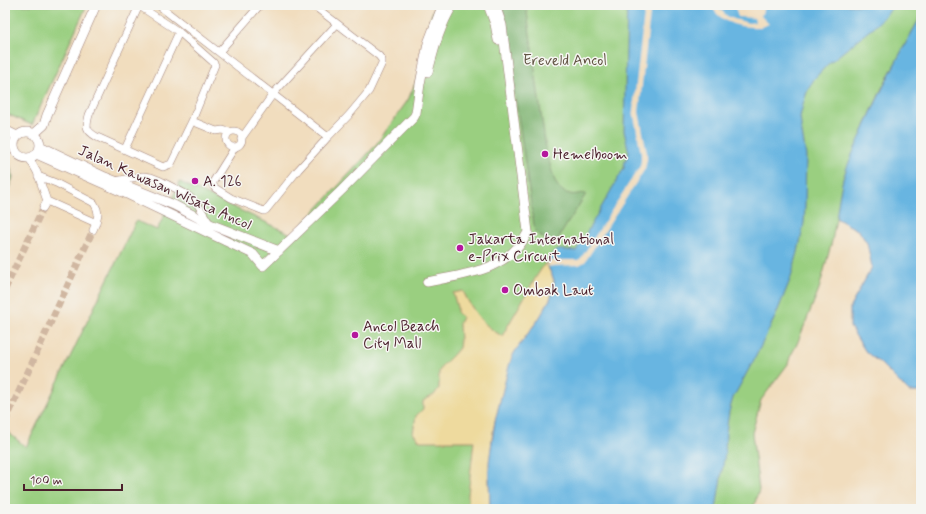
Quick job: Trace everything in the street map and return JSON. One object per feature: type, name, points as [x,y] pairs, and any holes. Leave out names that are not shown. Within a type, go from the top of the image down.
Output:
[{"type":"street","points":[[34,134],[44,125],[47,115],[96,5]]},
{"type":"street","points":[[158,5],[167,8],[219,52],[328,137]]},
{"type":"street","points":[[219,52],[260,5]]},
{"type":"street","points":[[313,5],[379,56],[382,60],[369,91],[350,115],[298,170],[266,210],[264,211],[231,198],[215,188],[213,182],[235,147],[240,144],[241,139],[273,94],[337,24]]},
{"type":"street","points":[[279,251],[414,118],[428,43],[441,9],[444,5]]},
{"type":"street","points":[[417,103],[424,85],[435,43],[448,12],[453,5]]},
{"type":"street","points":[[488,5],[495,24],[498,40],[523,230],[520,238],[512,248],[492,261],[426,280],[476,271],[493,265],[515,251],[523,242],[528,232],[502,25],[495,5]]},
{"type":"street","points":[[141,7],[179,32],[216,65],[171,164],[163,167],[89,133],[87,123],[89,115],[138,8],[141,7]]},
{"type":"street","points":[[125,149],[179,32]]},
{"type":"street","points":[[192,120],[216,131],[226,140],[228,144],[235,147]]},
{"type":"street","points":[[5,130],[17,136]]},
{"type":"street","points":[[216,131],[223,130],[236,132],[241,136],[241,139]]},
{"type":"street","points":[[35,153],[24,158],[19,156],[9,143],[21,133],[30,132],[34,134],[38,139],[35,153],[37,172],[38,176],[45,204],[95,226],[98,214],[94,203],[56,183],[38,176]]},
{"type":"street","points":[[226,140],[230,132]]},
{"type":"street","name":"Jalan Kawasan Wisata Ancol","points":[[35,153],[115,181],[174,205],[210,224],[279,251],[263,266],[253,254],[140,200],[35,153]]},
{"type":"street","points":[[115,181],[143,176],[161,181],[186,194],[192,199],[210,224]]},
{"type":"street","points":[[236,246],[241,236]]},
{"type":"green space","points":[[5,5],[87,5],[32,125],[5,113]]},
{"type":"green space","name":"Ereveld Ancol","points":[[435,5],[921,5],[921,16],[882,88],[843,181],[832,241],[819,289],[797,344],[788,364],[761,400],[752,433],[759,490],[753,509],[5,509],[5,430],[26,447],[136,221],[157,230],[180,182],[293,235],[375,146],[408,100],[422,67],[423,40]]},
{"type":"green space","points":[[502,5],[526,5],[546,149],[543,153],[549,160],[555,181],[557,185],[565,192],[572,194],[586,194],[554,245],[535,232]]},
{"type":"green space","points":[[5,159],[9,161],[13,178],[5,197]]},
{"type":"sand","points":[[546,262],[554,280],[553,291],[540,317],[512,357],[495,421],[489,476],[490,509],[468,509],[468,495],[474,441],[420,441],[413,433],[416,416],[423,409],[423,401],[434,395],[439,388],[439,372],[442,366],[459,348],[459,324],[462,317],[457,312],[453,293],[463,291],[483,322],[502,336]]},
{"type":"water","points":[[627,5],[895,5],[875,26],[828,64],[814,79],[807,92],[800,117],[806,156],[804,223],[798,252],[790,280],[776,315],[733,398],[729,412],[725,453],[716,509],[490,509],[489,462],[495,421],[512,357],[540,317],[553,291],[554,280],[546,262],[553,253],[558,250],[576,251],[624,168],[625,161],[629,153],[624,131]]},
{"type":"water","points":[[921,16],[921,392],[909,392],[880,363],[866,352],[850,327],[850,307],[872,267],[867,243],[859,231],[836,218],[843,179],[850,160],[883,87]]},
{"type":"pier","points":[[645,5],[651,5],[639,112],[647,153],[645,169],[585,262],[579,265],[548,267],[546,262],[548,261],[578,260],[581,258],[640,166],[641,154],[633,110]]},
{"type":"pier","points":[[710,5],[716,5],[727,16],[749,23],[755,22],[754,18],[738,17],[734,5],[765,5],[761,16],[769,24],[761,27],[751,27],[733,24],[724,20]]},
{"type":"tunnel","points":[[5,289],[43,208]]},
{"type":"tunnel","points":[[5,422],[93,230]]},
{"type":"place","name":"Hemelboom","points":[[545,154]]},
{"type":"place","name":"A. 126","points":[[195,181]]},
{"type":"place","name":"Jakarta International e-Prix Circuit","points":[[460,248]]},
{"type":"place","name":"Ombak Laut","points":[[505,290]]},
{"type":"place","name":"Ancol Beach City Mall","points":[[355,335]]}]
